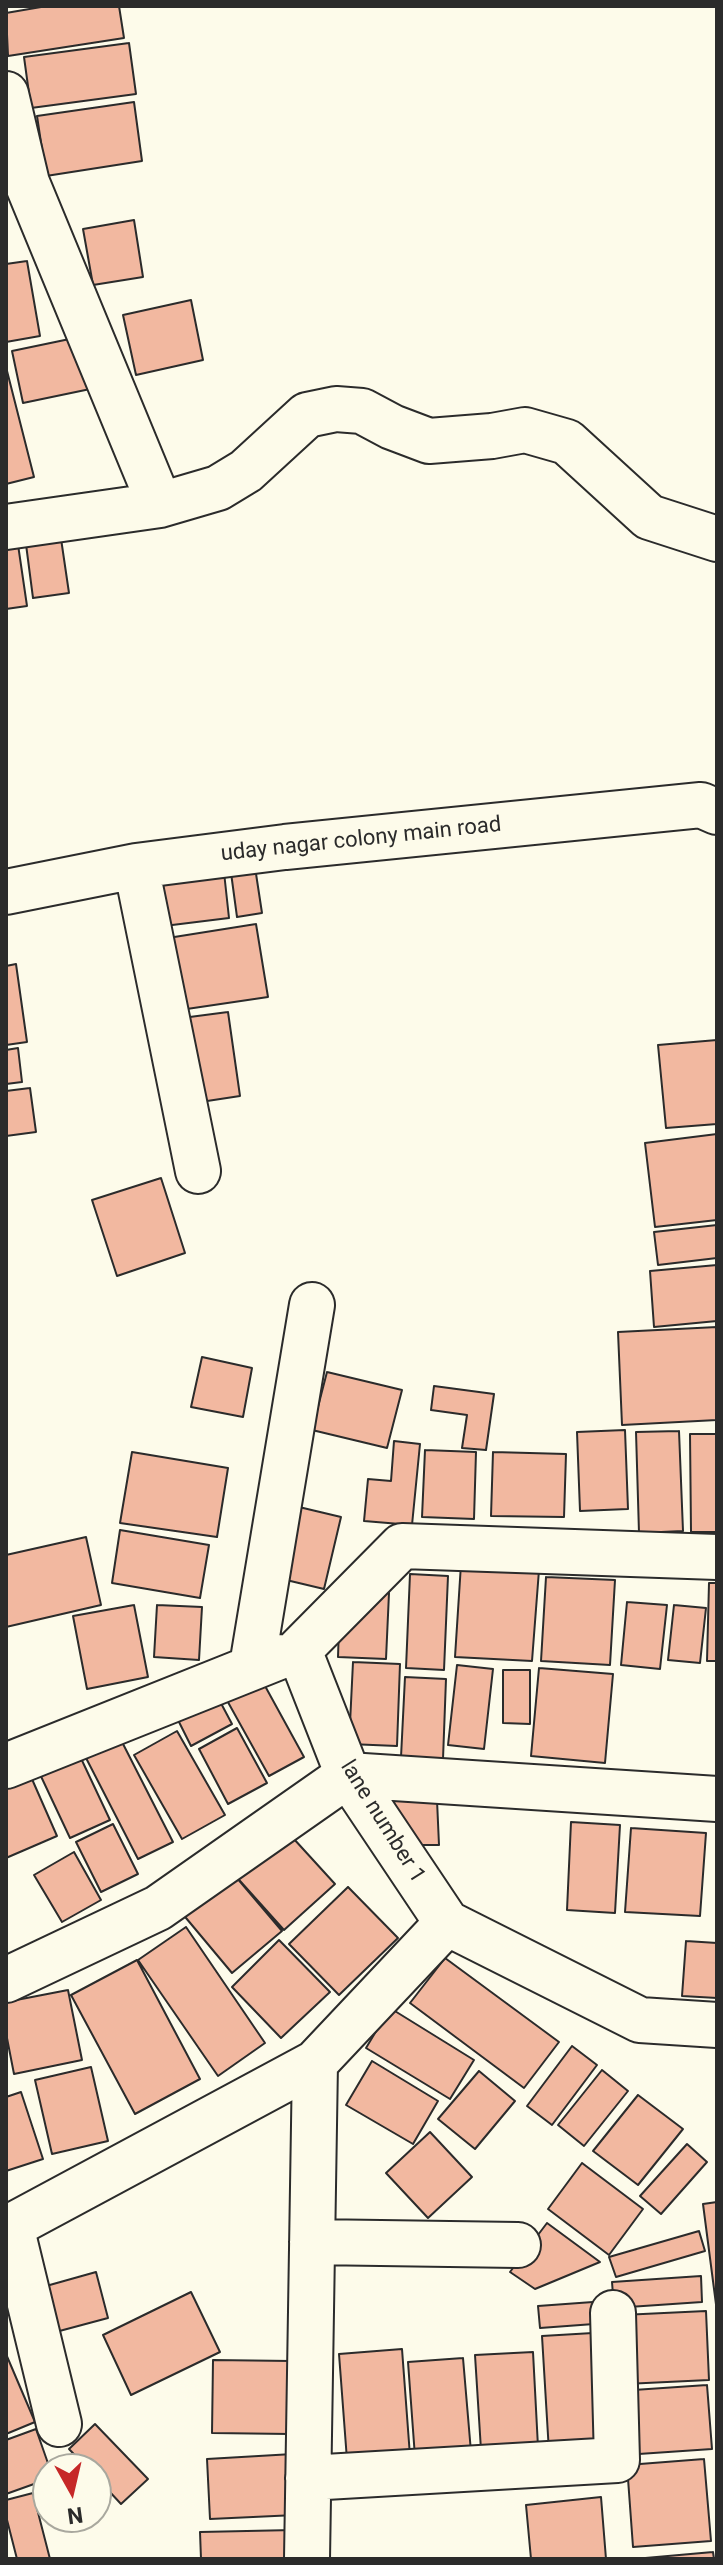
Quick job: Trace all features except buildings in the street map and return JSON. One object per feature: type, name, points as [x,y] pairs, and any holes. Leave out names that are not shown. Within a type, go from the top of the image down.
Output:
[{"type":"street","points":[[6,94],[16,184],[160,505]]},
{"type":"street","points":[[6,527],[160,505],[218,488],[246,471],[307,415],[336,409],[362,411],[429,441],[525,430],[567,442],[649,517],[717,539]]},
{"type":"street","name":"uday nagar colony main road","points":[[6,892],[136,866],[285,847],[701,805],[717,812]]},
{"type":"street","points":[[136,866],[198,1171]]},
{"type":"street","points":[[252,1666],[312,1305]]},
{"type":"street","points":[[6,1766],[252,1666],[299,1650],[402,1546],[717,1557]]},
{"type":"street","name":"lane number 1","points":[[299,1650],[348,1775],[447,1923],[640,2020],[717,2025]]},
{"type":"street","points":[[6,1980],[158,1908],[348,1775],[717,1799]]},
{"type":"street","points":[[59,2424],[9,2228],[315,2063],[447,1923]]},
{"type":"street","points":[[307,2559],[315,2063]]},
{"type":"street","points":[[312,2242],[518,2245]]},
{"type":"street","points":[[308,2478],[617,2460],[613,2313]]}]
